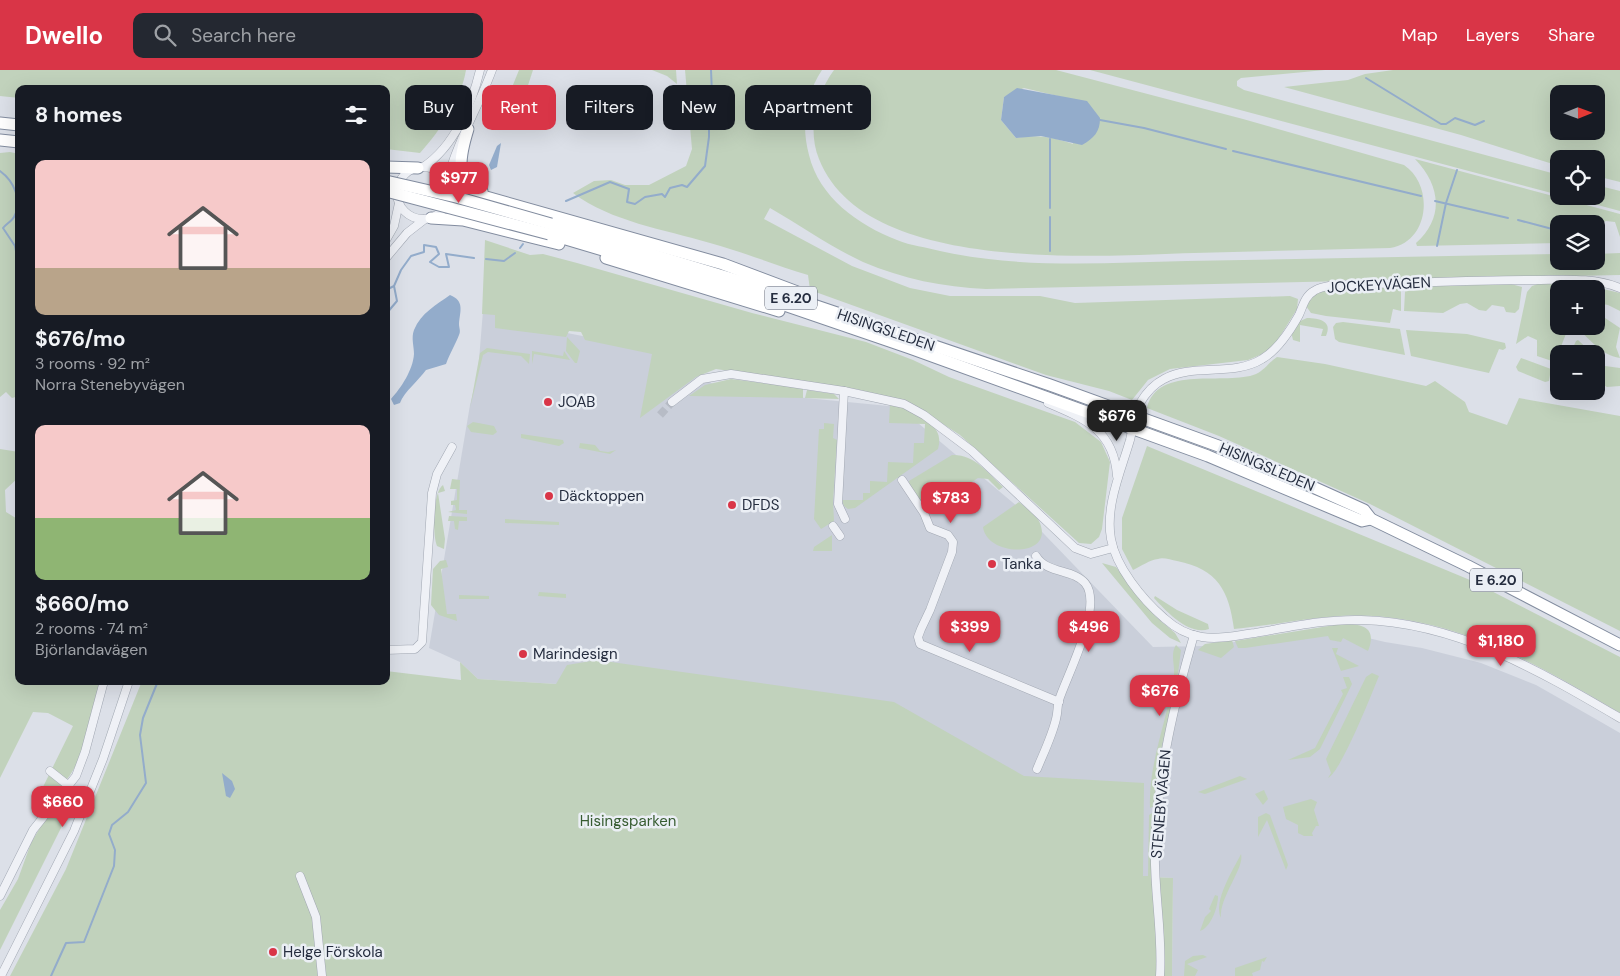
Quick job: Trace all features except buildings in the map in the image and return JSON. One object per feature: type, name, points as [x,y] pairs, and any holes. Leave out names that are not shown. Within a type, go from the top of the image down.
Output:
[{"type":"highway","points":[[0,123],[15,125]]},
{"type":"highway","points":[[468,130],[460,157],[463,177],[471,186],[492,197]]},
{"type":"highway","points":[[0,134],[15,135]]},
{"type":"highway","points":[[0,140],[15,142]]},
{"type":"highway","points":[[390,167],[420,167]]},
{"type":"highway","name":"HISINGSLEDEN","points":[[390,182],[456,197],[666,263],[912,344],[1050,385],[1204,440],[1261,463],[1364,510],[1371,519],[1492,578],[1620,645]]},
{"type":"highway","points":[[447,182],[465,191],[492,197],[723,264],[881,322],[912,344]]},
{"type":"highway","name":"HISINGSLEDEN","points":[[390,192],[666,263]]},
{"type":"highway","points":[[390,198],[399,201]]},
{"type":"highway","points":[[428,219],[463,220],[516,232],[838,329],[912,344]]},
{"type":"highway","name":"HISINGSLEDEN","points":[[912,344],[1032,393],[1208,456],[1362,521],[1371,519]]},
{"type":"street","points":[[390,233],[394,226],[399,201],[398,188],[401,180],[407,173],[437,157],[456,130],[476,86],[480,70]]},
{"type":"street","points":[[472,119],[492,70]]},
{"type":"street","points":[[390,253],[407,233],[439,214],[447,205],[450,196],[447,182],[455,151],[467,130]]},
{"type":"street","points":[[420,167],[437,171],[447,182]]},
{"type":"street","points":[[399,201],[409,215],[428,219]]},
{"type":"street","name":"JOCKEYVÄGEN","points":[[1117,481],[1138,407],[1146,393],[1163,379],[1185,373],[1241,367],[1264,358],[1282,341],[1307,296],[1322,287],[1582,280],[1603,282],[1620,288]]},
{"type":"street","points":[[672,402],[702,379],[718,374],[731,374],[893,400],[924,415],[978,457],[1075,548],[1091,554],[1113,548]]},
{"type":"street","points":[[844,391],[838,504],[845,519]]},
{"type":"street","points":[[1032,393],[1045,402],[1086,421],[1098,430],[1112,450],[1117,481],[1110,517],[1113,548],[1127,574],[1157,611],[1173,625],[1194,635],[1212,638],[1340,621],[1379,621],[1440,631],[1496,652],[1559,682],[1620,718]]},
{"type":"street","points":[[390,650],[415,649],[422,642],[432,493],[437,474],[452,447]]},
{"type":"street","points":[[902,480],[924,513],[930,528],[948,535],[953,542],[952,552],[918,637],[920,644],[1059,702]]},
{"type":"street","points":[[833,526],[840,536]]},
{"type":"street","points":[[1036,556],[1040,563],[1080,579],[1085,583],[1091,597],[1083,636],[1059,702],[1054,725],[1037,769]]},
{"type":"street","name":"STENEBYVÄGEN","points":[[1160,976],[1155,860],[1158,805],[1171,719],[1194,635]]},
{"type":"street","points":[[0,896],[33,830],[76,776],[85,752],[103,685]]},
{"type":"street","points":[[0,976],[74,831],[128,685]]},
{"type":"street","points":[[50,771],[69,786]]},
{"type":"street","points":[[300,876],[316,917],[322,976]]},
{"type":"shaded area","points":[[483,311],[567,333],[660,351],[723,390],[899,407],[1018,507],[1153,647],[1205,646],[1330,629],[1385,642],[1422,648],[1481,663],[1536,685],[1620,733],[1620,976],[1172,976],[1173,878],[1075,873],[557,684],[478,679],[460,662],[429,648],[470,405],[478,372]]},
{"type":"green space","points":[[0,70],[466,70],[462,85],[405,85],[405,130],[438,130],[420,153],[390,149],[390,85],[15,85],[15,98],[0,96]]},
{"type":"green space","points":[[519,70],[533,70],[528,85],[513,85]]},
{"type":"green space","points":[[652,70],[676,70],[677,84],[667,76]]},
{"type":"green space","points":[[685,70],[822,70],[814,85],[745,85],[745,130],[805,130],[809,155],[814,170],[821,184],[842,208],[882,234],[902,242],[940,251],[971,257],[1032,263],[1550,254],[1550,270],[1605,270],[1605,254],[1620,253],[1620,275],[970,288],[908,277],[863,262],[770,208],[764,219],[852,266],[910,288],[950,296],[1040,296],[1075,303],[1290,296],[1298,299],[1297,309],[1274,346],[1260,355],[1248,360],[1170,369],[1148,380],[1132,400],[1109,391],[1046,375],[810,290],[808,275],[722,247],[638,224],[604,211],[573,193],[594,181],[611,180],[625,185],[649,185],[686,166],[692,149],[690,130],[735,130],[735,85],[686,85]]},
{"type":"green space","points":[[834,70],[1056,70],[1243,119],[1404,165],[1414,174],[1420,186],[1423,212],[1420,225],[1413,235],[1403,244],[1390,248],[1100,256],[1043,255],[986,250],[931,240],[883,223],[844,196],[819,159],[815,148],[814,130],[871,130],[871,85],[825,85]],"holes":[[[1024,88],[1062,97],[1073,144],[1045,137],[1016,138],[1001,120],[1004,97]]]},
{"type":"green space","points":[[1090,70],[1325,70],[1241,78],[1237,81],[1237,86],[1244,90],[1550,173],[1550,193]]},
{"type":"green space","points":[[1393,70],[1620,70],[1620,182],[1605,178],[1605,150],[1550,150],[1550,163],[1461,135],[1284,87],[1348,80],[1365,74]]},
{"type":"green space","points":[[0,153],[15,153],[15,397],[12,398],[6,392],[0,397]]},
{"type":"green space","points":[[1415,159],[1550,195],[1550,205],[1586,205],[1620,214],[1620,237],[1615,222],[1605,222],[1605,215],[1550,215],[1550,243],[1417,246],[1416,243],[1432,223],[1436,201],[1430,179]]},
{"type":"green space","points":[[1605,187],[1620,191],[1620,211],[1598,205],[1605,205]]},
{"type":"green space","points":[[485,240],[530,255],[543,254],[752,313],[866,342],[913,360],[949,377],[1075,422],[1101,442],[1110,462],[1102,529],[1099,537],[1091,544],[1079,543],[960,435],[907,401],[855,389],[716,369],[696,377],[640,418],[652,354],[585,340],[581,332],[569,331],[566,337],[495,328],[495,315],[482,314]]},
{"type":"green space","points":[[1511,284],[1522,287],[1519,309],[1515,313],[1506,312],[1504,307],[1492,305],[1486,311],[1479,310],[1467,303],[1460,304],[1443,313],[1404,311],[1405,292],[1409,287]]},
{"type":"green space","points":[[1550,284],[1550,335],[1566,335],[1562,345],[1550,345],[1550,360],[1537,356],[1537,340],[1528,336],[1516,344],[1527,292],[1532,286]]},
{"type":"green space","points":[[1398,287],[1401,289],[1401,311],[1393,309],[1390,323],[1311,313],[1306,306],[1313,294],[1325,289]]},
{"type":"green space","points":[[1605,289],[1620,293],[1620,311],[1605,304]]},
{"type":"green space","points":[[1307,318],[1324,321],[1328,327],[1326,336],[1321,336],[1323,329],[1300,325],[1300,342],[1293,340],[1291,332],[1298,322]]},
{"type":"green space","points":[[1605,318],[1620,328],[1616,347],[1620,358],[1605,352],[1605,345],[1595,345],[1584,335],[1605,335]]},
{"type":"green space","points":[[1343,322],[1400,329],[1405,355],[1339,342],[1335,339],[1333,327],[1336,323]]},
{"type":"green space","points":[[1406,330],[1467,334],[1505,343],[1506,348],[1503,350],[1499,349],[1489,373],[1411,356]]},
{"type":"green space","points":[[567,337],[580,351],[577,363],[566,351]]},
{"type":"green space","points":[[1578,340],[1583,345],[1574,345]]},
{"type":"green space","points":[[487,348],[530,354],[529,364],[521,356],[488,352],[483,355],[470,408],[480,353]]},
{"type":"green space","points":[[532,351],[563,356],[564,351],[570,360],[534,354],[532,364]]},
{"type":"green space","points":[[1277,357],[1325,364],[1426,386],[1435,381],[1465,402],[1469,412],[1507,425],[1519,398],[1620,416],[1620,631],[1370,504],[1219,436],[1147,408],[1153,394],[1164,386],[1178,381],[1243,377],[1256,374]]},
{"type":"green space","points":[[1521,358],[1550,369],[1549,381],[1545,382],[1518,371],[1516,367]]},
{"type":"green space","points":[[1605,366],[1620,368],[1620,386],[1605,386]]},
{"type":"green space","points":[[731,379],[803,388],[803,398],[689,396],[705,385]]},
{"type":"green space","points":[[807,390],[834,394],[839,399],[805,398]]},
{"type":"green space","points":[[890,403],[925,418],[932,424],[937,431],[938,449],[855,508],[848,509],[844,506],[842,500],[863,500],[863,493],[870,493],[870,481],[887,482],[888,462],[913,463],[914,443],[924,443],[925,424],[889,423]]},
{"type":"green space","points":[[473,422],[494,426],[497,432],[493,435],[471,432],[467,426]]},
{"type":"green space","points":[[824,423],[834,424],[833,438],[837,440],[833,502],[834,521],[821,529],[814,519],[819,429],[824,429]]},
{"type":"green space","points":[[521,434],[563,440],[564,443],[559,446],[521,438]]},
{"type":"green space","points":[[580,443],[595,445],[600,451],[616,450],[610,454],[579,448]]},
{"type":"green space","points":[[1147,446],[1470,580],[1620,657],[1620,713],[1555,675],[1521,658],[1487,643],[1415,621],[1378,616],[1340,616],[1234,629],[1225,593],[1212,576],[1191,565],[1165,558],[1152,561],[1133,570],[1122,549],[1122,518]]},
{"type":"green space","points":[[0,449],[15,451],[15,481],[5,490],[6,512],[15,518],[15,685],[99,685],[85,743],[79,758],[63,784],[52,794],[43,787],[73,726],[48,713],[33,712],[0,778]]},
{"type":"green space","points":[[952,455],[960,455],[974,461],[1003,487],[999,490],[988,479],[978,478],[935,506],[929,514],[911,491],[909,481]]},
{"type":"green space","points":[[452,479],[460,480],[459,510],[467,510],[467,514],[448,512],[456,510],[455,505],[451,505],[451,501],[457,500],[457,489],[450,489]]},
{"type":"green space","points":[[443,485],[445,491],[438,493],[440,489]]},
{"type":"green space","points":[[438,493],[445,539],[444,549],[437,546],[434,532],[434,513]]},
{"type":"green space","points":[[1019,502],[1039,521],[1042,533],[1038,542],[1030,547],[1019,549],[1007,548],[996,544],[987,537],[983,527]]},
{"type":"green space","points":[[449,516],[467,517],[467,521],[459,521],[458,530],[455,529],[454,521],[448,521]]},
{"type":"green space","points":[[505,519],[559,522],[559,525],[505,523]]},
{"type":"green space","points":[[832,535],[832,551],[813,551],[814,547]]},
{"type":"green space","points":[[446,560],[448,567],[441,569],[447,614],[456,614],[457,621],[439,615],[431,605],[433,569],[440,561]]},
{"type":"green space","points":[[1102,563],[1116,567],[1155,616],[1175,633],[1181,643],[1170,638],[1152,623]]},
{"type":"green space","points":[[539,592],[566,594],[566,598],[538,596]]},
{"type":"green space","points":[[459,595],[489,596],[489,599],[459,599]]},
{"type":"green space","points":[[1155,596],[1177,610],[1208,624],[1209,629],[1201,630],[1186,626],[1165,610],[1154,598]]},
{"type":"green space","points":[[1341,624],[1361,626],[1369,631],[1371,643],[1368,651],[1343,638],[1341,642],[1330,640],[1328,636],[1245,648],[1238,648],[1235,641]]},
{"type":"green space","points":[[1232,640],[1234,647],[1221,658],[1198,650],[1205,644]]},
{"type":"green space","points":[[1176,645],[1181,650],[1178,673],[1159,759],[1154,806],[1150,808],[1152,774],[1171,692],[1174,675],[1173,652]]},
{"type":"green space","points":[[1332,648],[1338,648],[1336,654],[1359,666],[1341,671]]},
{"type":"green space","name":"Hisingsparken","points":[[597,660],[894,702],[1024,776],[1144,783],[1143,876],[1148,876],[1149,815],[1152,813],[1152,877],[1173,878],[1172,976],[10,976],[66,869],[140,685],[390,685],[390,671],[461,680],[460,662],[478,679],[556,684],[567,665]]},
{"type":"green space","points":[[1372,673],[1379,676],[1370,698],[1340,762],[1334,773],[1328,778],[1331,773],[1326,759],[1366,677]]},
{"type":"green space","points":[[1343,677],[1349,677],[1352,684],[1320,749],[1310,757],[1288,760],[1315,748],[1343,694],[1341,690],[1347,688]]},
{"type":"green space","points":[[1240,776],[1247,779],[1205,794],[1198,792]]},
{"type":"green space","points":[[1264,790],[1268,799],[1263,805],[1255,794]]},
{"type":"green space","points":[[1311,799],[1317,802],[1314,810],[1319,826],[1316,826],[1312,833],[1313,836],[1304,836],[1298,833],[1298,825],[1286,819],[1283,807]]},
{"type":"green space","points":[[60,807],[66,807],[68,810],[64,822],[0,950],[0,910],[18,879],[31,843],[44,821]]},
{"type":"green space","points":[[1266,813],[1270,815],[1288,865],[1286,870],[1267,820],[1258,837],[1258,817]]},
{"type":"green space","points":[[1241,854],[1239,867],[1221,910],[1221,918],[1219,911],[1222,894]]},
{"type":"green space","points":[[1215,895],[1218,896],[1218,901],[1215,912],[1207,926],[1200,931],[1205,917],[1211,911],[1209,909]]},
{"type":"green space","points":[[1203,955],[1207,957],[1187,964],[1198,970],[1195,976],[1184,976],[1185,961],[1193,956]]},
{"type":"green space","points":[[1267,957],[1264,962],[1262,961],[1260,970],[1252,973],[1253,976],[1235,976],[1235,968]]},
{"type":"water","points":[[1017,88],[1087,101],[1100,118],[1097,131],[1090,140],[1082,145],[1041,136],[1016,138],[1001,120],[1004,97]]},
{"type":"water","points":[[501,143],[497,167],[491,170],[489,165],[497,146]]},
{"type":"water","points":[[450,295],[455,297],[460,303],[460,332],[446,364],[426,370],[400,403],[394,405],[391,399],[409,372],[413,360],[413,336],[417,324],[429,310]]},
{"type":"water","points":[[222,773],[232,781],[235,789],[230,798],[226,796]]},
{"type":"waterway","points":[[566,201],[610,182],[629,189],[627,202],[635,204],[645,197],[662,194],[665,197],[670,188],[682,185],[687,187],[705,166],[709,121],[718,105],[712,94],[711,70]]},
{"type":"waterway","points":[[1366,78],[1441,124],[1446,124],[1455,118],[1475,125],[1484,121]]},
{"type":"waterway","points":[[1100,120],[1144,128],[1226,149]]},
{"type":"waterway","points":[[1050,139],[1050,208]]},
{"type":"waterway","points":[[1233,151],[1421,196]]},
{"type":"waterway","points":[[1437,246],[1446,203],[1457,170]]},
{"type":"waterway","points":[[0,171],[15,190]]},
{"type":"waterway","points":[[1435,201],[1508,218]]},
{"type":"waterway","points":[[15,215],[3,228],[15,246]]},
{"type":"waterway","points":[[1050,217],[1050,251]]},
{"type":"waterway","points":[[1518,220],[1550,228]]},
{"type":"waterway","points":[[520,248],[523,244]]},
{"type":"waterway","points":[[390,309],[397,301],[394,286],[401,270],[411,256],[424,252],[424,245],[436,247],[439,254],[430,262],[439,267],[449,267],[446,254],[474,258]]},
{"type":"waterway","points":[[486,259],[504,261],[515,253]]},
{"type":"waterway","points":[[390,288],[394,286]]},
{"type":"waterway","points":[[51,976],[66,943],[84,942],[114,866],[115,850],[109,834],[112,825],[128,812],[146,783],[140,735],[143,718],[156,685]]},
{"type":"tunnel","points":[[660,415],[672,402]]},
{"type":"place","name":"JOAB","points":[[548,402]]},
{"type":"place","name":"Däcktoppen","points":[[549,496]]},
{"type":"place","name":"DFDS","points":[[732,505]]},
{"type":"place","name":"Tanka","points":[[992,564]]},
{"type":"place","name":"Marindesign","points":[[523,654]]},
{"type":"place","name":"Helge Förskola","points":[[273,952]]}]
